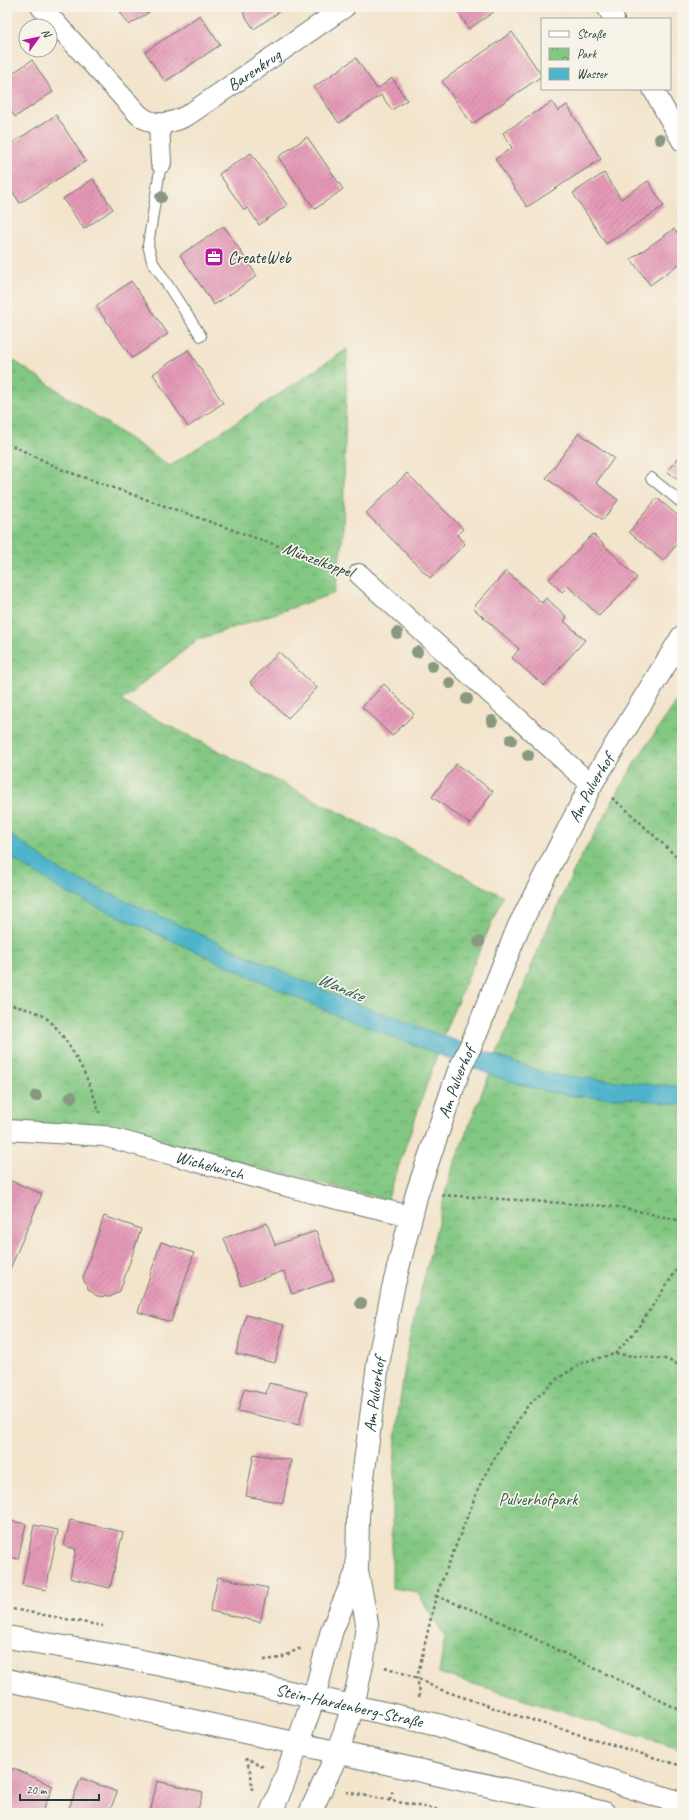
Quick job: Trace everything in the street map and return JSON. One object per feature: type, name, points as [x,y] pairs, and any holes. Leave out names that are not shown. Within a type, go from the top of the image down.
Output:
[{"type":"street","points":[[41,7],[139,115],[145,120],[159,124],[161,163]]},
{"type":"street","name":"Barenkrug","points":[[159,124],[178,120],[188,115],[346,7]]},
{"type":"street","points":[[607,7],[613,18]]},
{"type":"street","points":[[654,90],[682,141]]},
{"type":"street","name":"Münzelkoppel","points":[[359,574],[578,773],[592,783]]},
{"type":"street","name":"Am Pulverhof","points":[[310,1813],[338,1752],[352,1706],[363,1660],[367,1623],[357,1571],[358,1516],[378,1364],[393,1288],[417,1193],[458,1073],[476,1034],[518,928],[592,783],[682,637]]},
{"type":"street","name":"Wichelwisch","points":[[7,1130],[104,1136],[312,1192],[411,1216]]},
{"type":"street","name":"Am Pulverhof","points":[[271,1813],[298,1744],[314,1697],[332,1630],[357,1571]]},
{"type":"street","name":"Stein-Hardenberg-Straße","points":[[7,1637],[122,1657],[314,1697],[453,1730],[674,1801],[682,1806]]},
{"type":"street","points":[[7,1680],[536,1796],[604,1813]]},
{"type":"lane","points":[[161,163],[148,245],[152,261],[201,336]]},
{"type":"lane","points":[[651,478],[682,503]]},
{"type":"path","name":"Münzelkoppel","points":[[7,443],[63,470],[359,574]]},
{"type":"path","points":[[592,783],[629,812],[682,862]]},
{"type":"path","points":[[7,1004],[40,1014],[54,1027],[82,1066],[96,1097],[104,1136]]},
{"type":"path","points":[[417,1193],[620,1207],[682,1221]]},
{"type":"path","points":[[614,1354],[636,1329],[680,1265],[682,1259]]},
{"type":"path","points":[[680,1265],[682,1275]]},
{"type":"path","points":[[413,1720],[420,1692],[417,1678],[436,1596],[481,1482],[506,1438],[527,1407],[555,1380],[584,1362],[614,1354],[665,1359],[682,1366]]},
{"type":"path","points":[[436,1596],[486,1615],[682,1711]]},
{"type":"path","points":[[7,1608],[110,1628]]},
{"type":"path","points":[[259,1660],[281,1658],[298,1649],[325,1654]]},
{"type":"path","points":[[417,1678],[436,1688],[515,1715],[682,1766]]},
{"type":"path","points":[[245,1758],[251,1774],[253,1797]]},
{"type":"path","points":[[323,1787],[455,1813]]},
{"type":"green space","points":[[347,349],[343,534],[335,593],[197,640],[121,701],[503,896],[447,1026],[387,1200],[119,1133],[7,1124],[7,356],[170,466]]},
{"type":"green space","name":"Pulverhofpark","points":[[682,694],[682,1750],[439,1673],[445,1637],[417,1592],[392,1588],[392,1499],[397,1422],[409,1339],[450,1174],[539,947],[576,866],[635,762]]},
{"type":"water","points":[[7,832],[64,873],[346,1000],[552,1075],[682,1087],[682,1105],[638,1099],[574,1096],[540,1090],[497,1077],[331,1013],[65,892],[7,855]]},
{"type":"building","points":[[117,7],[157,7],[129,25]]},
{"type":"building","points":[[248,7],[286,7],[254,29],[243,13],[249,9]]},
{"type":"building","points":[[455,7],[493,7],[495,11],[469,29]]},
{"type":"building","points":[[200,15],[220,45],[165,82],[145,52]]},
{"type":"building","points":[[512,32],[541,75],[541,77],[472,124],[442,81]]},
{"type":"building","points":[[356,58],[377,89],[392,78],[407,100],[392,110],[381,95],[339,123],[314,87]]},
{"type":"building","points":[[32,60],[53,92],[15,117],[7,105],[7,77]]},
{"type":"building","points":[[552,102],[558,111],[567,105],[601,159],[527,207],[495,159],[512,148],[503,133]]},
{"type":"building","points":[[56,115],[86,161],[20,203],[7,183],[7,146]]},
{"type":"building","points":[[307,137],[343,189],[315,209],[278,157]]},
{"type":"building","points":[[251,153],[287,205],[259,225],[248,208],[244,210],[219,174]]},
{"type":"building","points":[[604,173],[621,199],[648,181],[664,206],[606,244],[573,193]]},
{"type":"building","points":[[93,179],[113,209],[84,229],[63,199]]},
{"type":"building","points":[[224,226],[257,276],[214,305],[180,255]]},
{"type":"building","points":[[674,229],[682,240],[682,262],[650,285],[631,259]]},
{"type":"building","points":[[131,281],[168,334],[132,358],[96,306]]},
{"type":"building","points":[[188,350],[223,403],[188,427],[153,374]]},
{"type":"building","points":[[579,433],[614,458],[596,483],[618,500],[603,520],[546,478]]},
{"type":"building","points":[[682,454],[682,483],[667,471]]},
{"type":"building","points":[[407,473],[463,529],[457,535],[465,544],[430,578],[366,513]]},
{"type":"building","points":[[657,498],[682,519],[682,538],[663,561],[629,532]]},
{"type":"building","points":[[593,534],[637,578],[599,616],[568,586],[562,592],[549,579]]},
{"type":"building","points":[[506,571],[542,603],[546,598],[567,617],[564,621],[585,640],[544,686],[512,658],[519,649],[473,608]]},
{"type":"building","points":[[279,652],[317,688],[288,718],[250,682]]},
{"type":"building","points":[[384,684],[414,714],[392,736],[362,707]]},
{"type":"building","points":[[456,764],[493,791],[470,824],[432,797]]},
{"type":"building","points":[[7,1179],[42,1194],[7,1276]]},
{"type":"building","points":[[104,1216],[141,1229],[120,1291],[110,1297],[97,1296],[88,1289],[83,1278]]},
{"type":"building","points":[[267,1223],[275,1245],[316,1231],[334,1280],[292,1294],[284,1271],[241,1286],[224,1238]]},
{"type":"building","points":[[161,1242],[194,1253],[171,1322],[138,1312]]},
{"type":"building","points":[[246,1315],[284,1325],[275,1363],[236,1354]]},
{"type":"building","points":[[269,1383],[307,1392],[299,1425],[238,1411],[244,1389],[266,1394]]},
{"type":"building","points":[[254,1454],[291,1460],[283,1503],[246,1496]]},
{"type":"building","points":[[7,1520],[26,1524],[18,1559],[7,1556]]},
{"type":"building","points":[[70,1520],[123,1532],[110,1588],[70,1578],[76,1549],[64,1546]]},
{"type":"building","points":[[34,1525],[58,1530],[46,1590],[22,1585]]},
{"type":"building","points":[[218,1577],[268,1588],[260,1622],[210,1611]]},
{"type":"building","points":[[13,1768],[53,1786],[42,1813],[23,1813],[7,1806],[7,1782]]},
{"type":"building","points":[[81,1778],[117,1792],[109,1813],[67,1813]]},
{"type":"building","points":[[157,1781],[203,1792],[197,1813],[150,1813]]},
{"type":"place","name":"CreateWeb","points":[[214,257]]},
{"type":"water label","name":"Wandse","points":[[341,987]]}]
